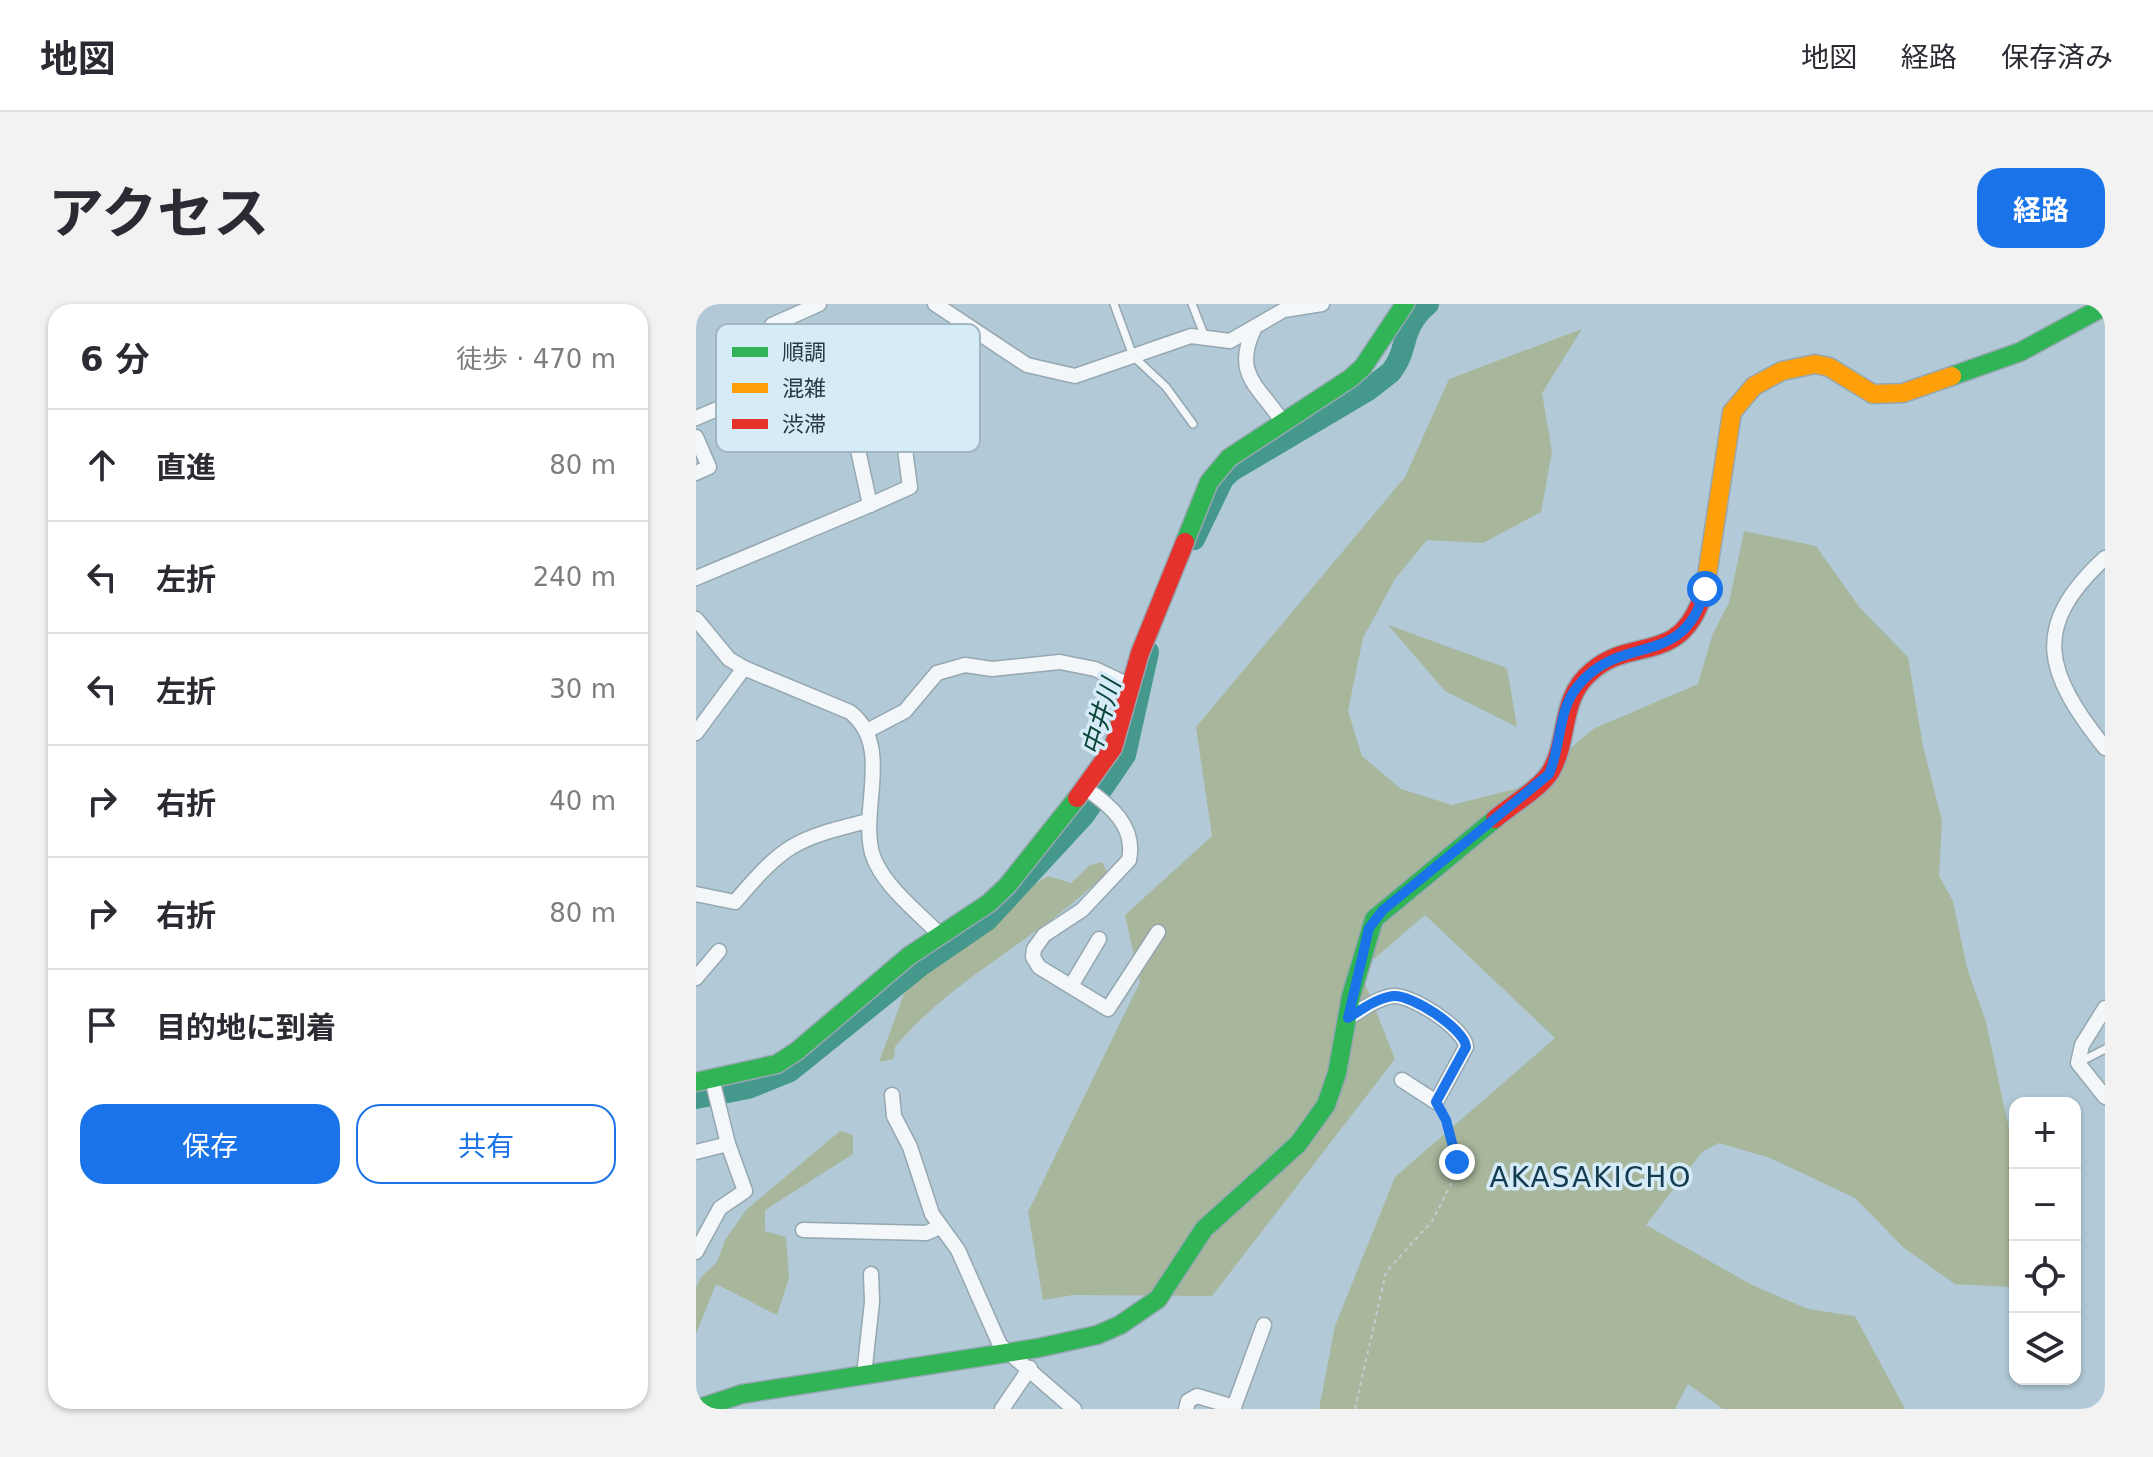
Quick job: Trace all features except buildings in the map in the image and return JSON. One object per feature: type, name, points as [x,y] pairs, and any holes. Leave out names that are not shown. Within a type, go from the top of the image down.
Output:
[{"type":"street","points":[[774,324],[819,304]]},
{"type":"street","points":[[935,304],[965,324]]},
{"type":"street","points":[[980,334],[1027,365],[1075,376],[1191,336],[1230,341],[1284,310],[1322,304]]},
{"type":"street","points":[[696,1252],[720,1208],[745,1191],[717,1101],[707,1082],[777,1064],[797,1051],[939,934],[989,903],[1007,886],[1088,790],[1113,748],[1140,653],[1209,482],[1229,458],[1357,372],[1405,304]]},
{"type":"street","points":[[697,1409],[742,1394],[1011,1352],[1097,1335],[1120,1325],[1158,1299],[1204,1229],[1310,1129],[1334,1087],[1363,950],[1374,919],[1549,774],[1558,754],[1566,709],[1574,689],[1609,658],[1661,646],[1691,625],[1705,589],[1732,412],[1754,386],[1782,371],[1815,364],[1829,367],[1873,394],[1903,393],[2020,352],[2105,306]]},
{"type":"street","points":[[1254,329],[1245,352],[1253,386],[1283,423]]},
{"type":"street","points":[[696,418],[716,410]]},
{"type":"street","points":[[696,437],[709,467],[696,473]]},
{"type":"street","points":[[859,452],[870,505]]},
{"type":"street","points":[[696,578],[910,487],[905,452]]},
{"type":"street","points":[[2105,558],[2084,577],[2056,617],[2054,644],[2065,688],[2105,748]]},
{"type":"street","points":[[696,619],[712,639],[744,668],[850,712],[867,731],[872,745],[868,821],[877,866],[939,934]]},
{"type":"street","points":[[696,646],[712,639]]},
{"type":"street","points":[[867,731],[905,711],[937,673],[965,665],[992,669],[1060,662],[1095,669],[1131,686]]},
{"type":"street","points":[[696,733],[744,668]]},
{"type":"street","points":[[1088,790],[1124,823],[1129,860],[1097,896],[1044,935],[1034,949],[1039,967],[1108,1009],[1158,932]]},
{"type":"street","points":[[696,894],[735,902],[772,860],[792,844],[809,835],[868,821]]},
{"type":"street","points":[[1071,986],[1099,939]]},
{"type":"street","points":[[696,978],[719,951]]},
{"type":"street","points":[[1348,1018],[1379,1000],[1400,996],[1415,1001],[1462,1033],[1466,1047],[1436,1102],[1402,1080]]},
{"type":"street","points":[[2105,1008],[2082,1045],[2078,1063],[2105,1097]]},
{"type":"street","points":[[892,1095],[894,1116],[910,1147],[932,1214],[958,1250],[1000,1345],[1074,1409]]},
{"type":"street","points":[[696,1152],[728,1144]]},
{"type":"street","points":[[803,1230],[926,1233],[940,1227]]},
{"type":"street","points":[[864,1375],[872,1302],[871,1274]]},
{"type":"street","points":[[1186,1409],[1188,1401],[1197,1396],[1234,1407],[1264,1325]]},
{"type":"street","points":[[1002,1409],[1030,1368]]},
{"type":"lane","points":[[1114,304],[1133,356],[1166,387],[1193,424]]},
{"type":"lane","points":[[1192,304],[1206,339]]},
{"type":"lane","points":[[2078,1063],[2105,1049]]},
{"type":"path","points":[[1355,1409],[1386,1272],[1433,1220],[1457,1172],[1446,1120],[1436,1102]]},
{"type":"green space","points":[[1582,329],[1542,393],[1552,452],[1541,512],[1483,543],[1427,540],[1395,579],[1363,638],[1348,711],[1362,756],[1401,789],[1452,805],[1527,786],[1593,729],[1698,684],[1713,633],[1729,603],[1744,531],[1816,546],[1860,608],[1908,657],[1923,746],[1942,821],[1939,876],[1953,901],[1967,968],[1986,1022],[2009,1129],[2009,1287],[1955,1284],[1904,1248],[1855,1198],[1770,1158],[1719,1143],[1702,1152],[1646,1225],[1752,1285],[1808,1309],[1855,1316],[1905,1409],[1723,1409],[1688,1384],[1675,1409],[1319,1409],[1335,1326],[1395,1177],[1555,1038],[1425,915],[1360,971],[1395,1059],[1212,1296],[1073,1295],[1043,1300],[1028,1212],[1140,982],[1125,915],[1212,836],[1196,727],[1405,477],[1449,379]]},
{"type":"green space","points":[[1388,625],[1507,668],[1517,727],[1445,691]]},
{"type":"green space","points":[[1102,862],[1107,872],[1082,896],[944,999],[895,1047],[894,1059],[879,1062],[908,983],[1012,908],[1030,887],[1048,876],[1071,883],[1090,865]]},
{"type":"green space","points":[[840,1131],[853,1135],[853,1154],[765,1210],[765,1231],[786,1237],[789,1278],[777,1315],[716,1284],[696,1334],[696,1288],[701,1277],[717,1262],[725,1240],[746,1210]]},
{"type":"waterway","name":"中井川","points":[[1194,539],[1223,479],[1231,471],[1368,390],[1391,372],[1401,355],[1412,322],[1428,304]]},
{"type":"waterway","name":"中井川","points":[[696,1098],[748,1088],[790,1071],[920,966],[987,920],[1084,815],[1125,755],[1148,652]]},
{"type":"traffic: fast","points":[[1185,542],[1209,482],[1229,458],[1351,378],[1363,367],[1405,304]]},
{"type":"traffic: fast","points":[[1952,376],[2020,352],[2105,306]]},
{"type":"traffic: fast","points":[[696,1082],[777,1064],[797,1051],[909,956],[989,903],[1007,886],[1077,798]]},
{"type":"traffic: fast","points":[[697,1409],[742,1394],[1038,1348],[1097,1335],[1120,1325],[1158,1299],[1204,1229],[1298,1144],[1326,1105],[1337,1073],[1351,996],[1374,919],[1495,819]]},
{"type":"traffic: slow","points":[[1700,603],[1705,589],[1732,412],[1754,386],[1782,371],[1815,364],[1829,367],[1873,394],[1903,393],[1952,376]]},
{"type":"traffic: jam","points":[[1077,798],[1113,748],[1140,653],[1185,542]]},
{"type":"traffic: jam","points":[[1495,819],[1533,790],[1551,771],[1574,693],[1592,671],[1607,661],[1666,642],[1678,635],[1690,622],[1700,603]]},
{"type":"district","name":"AKASAKICHO","points":[[1591,1177]]},
{"type":"route","points":[[1457,1162],[1446,1120],[1436,1102],[1466,1047],[1466,1039],[1462,1033],[1415,1001],[1400,996],[1379,1000],[1348,1018],[1369,928],[1383,910],[1549,774],[1558,754],[1566,709],[1574,689],[1591,671],[1609,658],[1661,646],[1677,637],[1691,625],[1705,589]]}]
